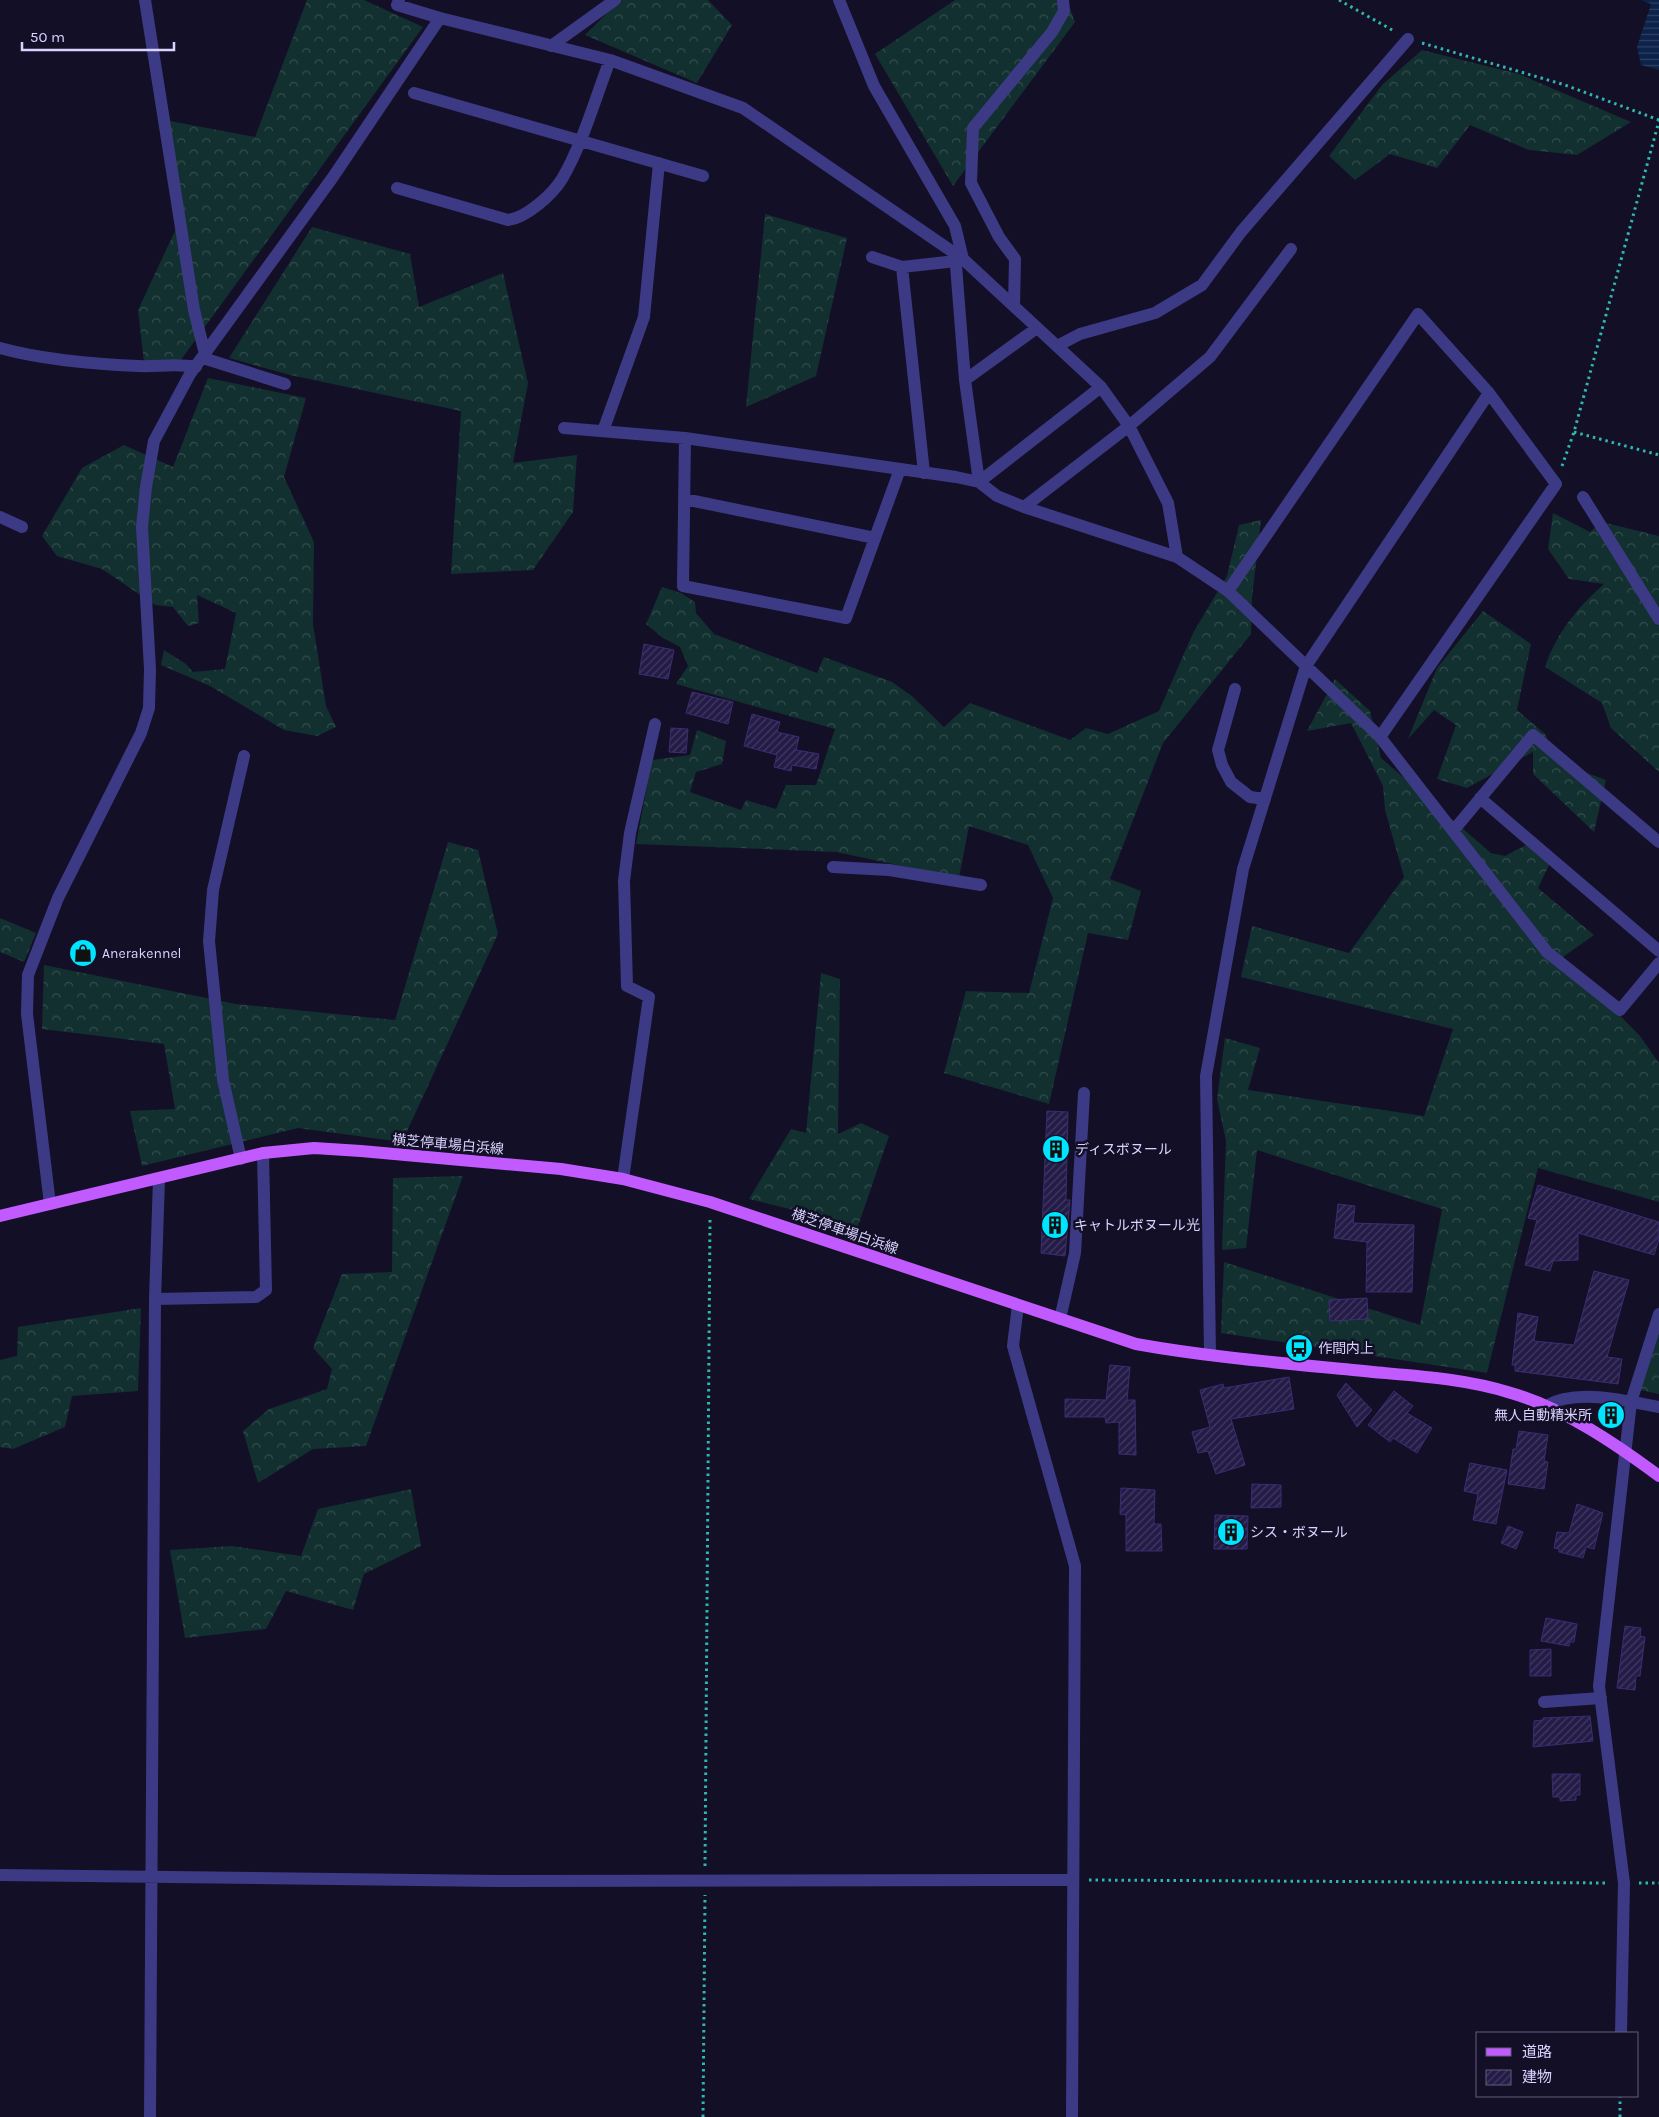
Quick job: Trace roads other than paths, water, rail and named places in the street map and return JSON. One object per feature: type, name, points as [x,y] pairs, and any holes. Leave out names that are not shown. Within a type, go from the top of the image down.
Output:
[{"type":"main road","name":"横芝停車場白浜線","points":[[0,1216],[262,1153],[314,1148],[561,1169],[623,1179],[710,1202],[1136,1344],[1210,1355],[1441,1378],[1511,1393],[1546,1406],[1624,1450],[1659,1476]]},
{"type":"street","points":[[145,0],[201,360]]},
{"type":"street","points":[[398,0],[397,5],[440,18],[610,60],[743,108],[958,258],[1014,306],[1101,387],[1129,426],[1168,503],[1177,557]]},
{"type":"street","points":[[551,46],[615,0]]},
{"type":"street","points":[[839,0],[874,86],[954,226],[958,258],[965,380],[979,482]]},
{"type":"street","points":[[1014,306],[1014,259],[999,237],[971,183],[973,128],[1052,32],[1064,11],[1064,0]]},
{"type":"street","points":[[50,1204],[27,1014],[28,975],[58,898],[141,734],[149,708],[150,669],[142,527],[146,487],[154,441],[168,413],[201,360],[333,177],[440,18]]},
{"type":"street","points":[[1057,346],[1080,334],[1155,313],[1202,284],[1241,232],[1408,39]]},
{"type":"street","points":[[397,188],[508,220],[519,219],[529,213],[561,180],[579,141],[610,60]]},
{"type":"street","points":[[414,93],[703,176]]},
{"type":"street","points":[[604,432],[644,317],[659,163]]},
{"type":"street","points":[[1024,507],[1129,426],[1210,357],[1291,249]]},
{"type":"street","points":[[872,257],[902,267],[958,258]]},
{"type":"street","points":[[902,267],[924,473]]},
{"type":"street","points":[[1228,590],[1418,314],[1489,393],[1556,484],[1380,737]]},
{"type":"street","points":[[965,380],[1037,328]]},
{"type":"street","points":[[0,348],[33,357],[49,356],[86,362],[140,366],[201,360],[285,384]]},
{"type":"street","points":[[979,482],[1101,387]]},
{"type":"street","points":[[1210,1355],[1206,1076],[1243,869],[1306,666],[1489,393]]},
{"type":"street","points":[[564,428],[686,438],[979,482],[997,496],[1024,507],[1177,557],[1228,590],[1380,737],[1547,952],[1620,1010],[1659,963]]},
{"type":"street","points":[[686,438],[683,586],[846,618],[900,470]]},
{"type":"street","points":[[1583,497],[1659,620]]},
{"type":"street","points":[[684,499],[875,538]]},
{"type":"street","points":[[0,517],[22,527]]},
{"type":"street","points":[[1235,689],[1218,750],[1222,765],[1232,782],[1250,797],[1265,799]]},
{"type":"street","points":[[623,1179],[649,997],[627,986],[624,881],[630,833],[655,724]]},
{"type":"street","points":[[1453,830],[1533,735],[1659,842]]},
{"type":"street","points":[[241,1159],[223,1080],[209,941],[213,890],[244,756]]},
{"type":"street","points":[[1480,798],[1659,951]]},
{"type":"street","points":[[834,867],[889,870],[981,885]]},
{"type":"street","points":[[1060,1319],[1075,1253],[1084,1093]]},
{"type":"street","points":[[155,1299],[256,1297],[266,1290],[262,1153]]},
{"type":"street","points":[[150,2117],[155,1299],[159,1179]]},
{"type":"street","points":[[1018,1305],[1013,1346],[1075,1566],[1072,2117]]},
{"type":"street","points":[[1621,2032],[1624,1883],[1599,1686],[1624,1450],[1631,1402],[1659,1314]]},
{"type":"street","points":[[1546,1406],[1558,1399],[1574,1396],[1631,1402],[1659,1408]]},
{"type":"street","points":[[1544,1702],[1600,1698]]},
{"type":"street","points":[[0,1875],[151,1878],[705,1881],[1073,1880]]},
{"type":"water","points":[[1641,0],[1659,0],[1659,70],[1641,65],[1637,47],[1651,4]]},
{"type":"place","name":"Anerakennel","points":[[83,953]]},
{"type":"place","name":"ディスボヌール","points":[[1056,1149]]},
{"type":"place","name":"キャトルボヌール光","points":[[1055,1225]]},
{"type":"place","name":"作間内上","points":[[1299,1348]]},
{"type":"place","name":"無人自動精米所","points":[[1611,1415]]},
{"type":"place","name":"シス・ボヌール","points":[[1231,1532]]}]
